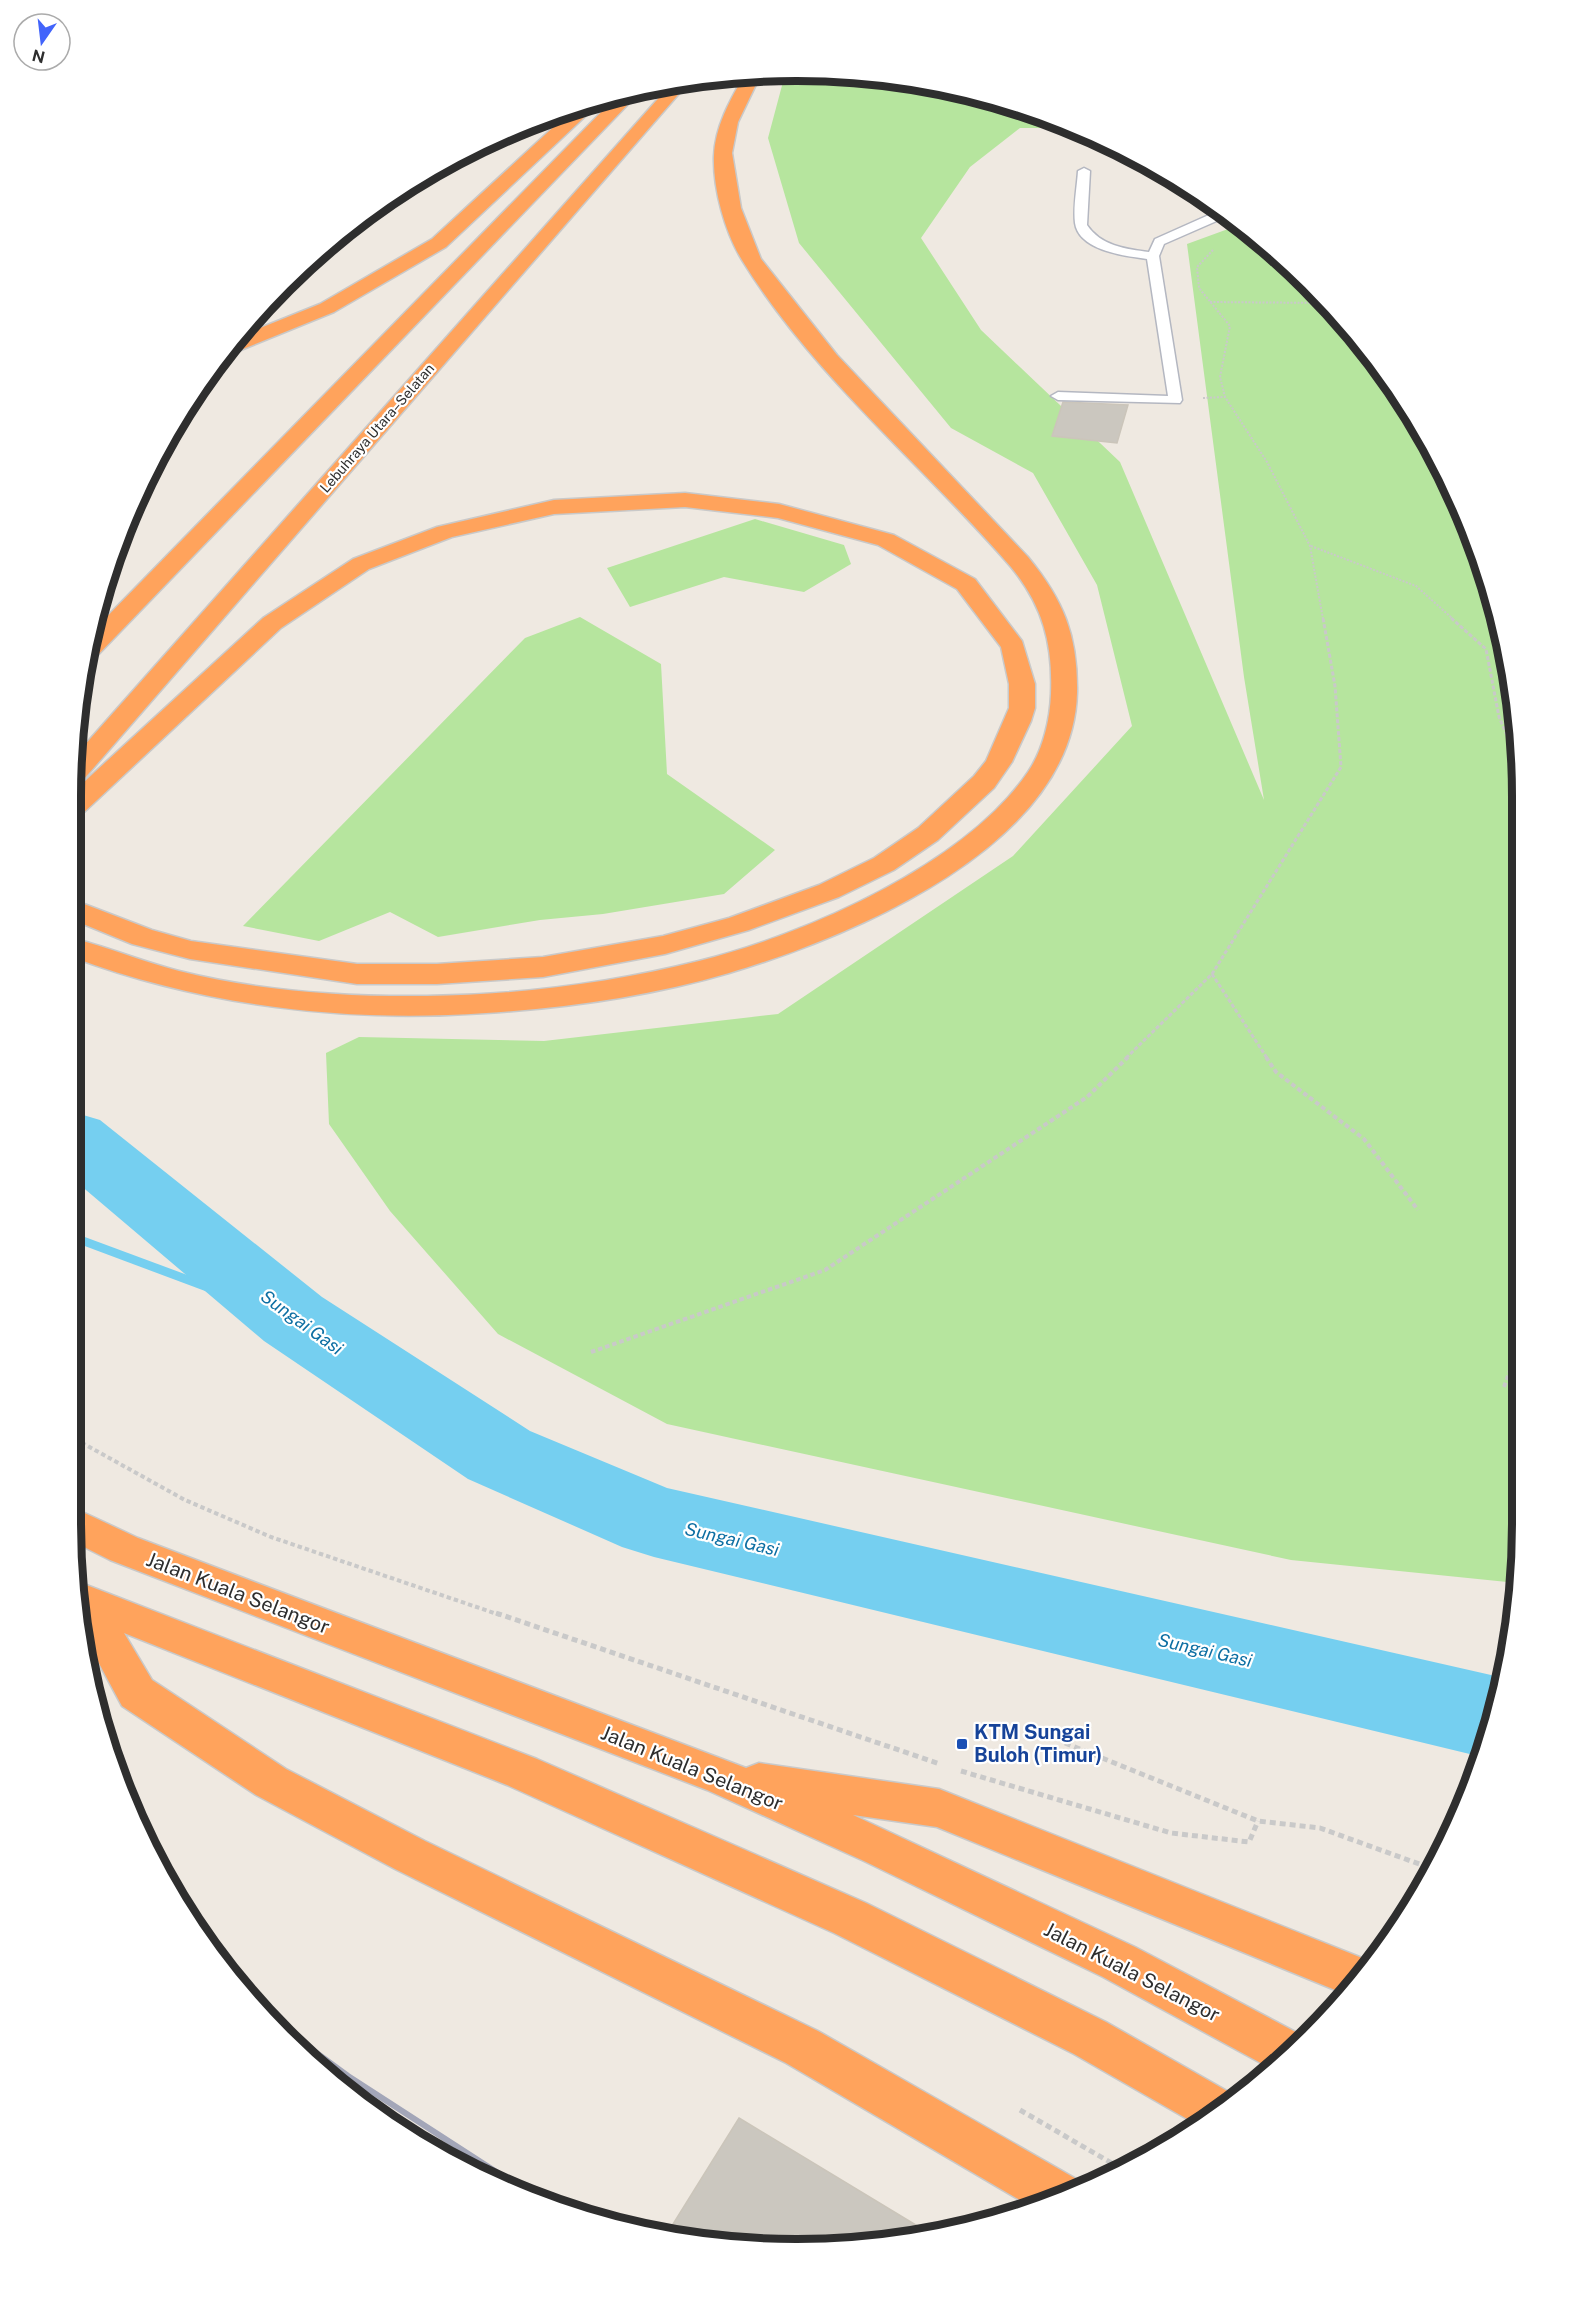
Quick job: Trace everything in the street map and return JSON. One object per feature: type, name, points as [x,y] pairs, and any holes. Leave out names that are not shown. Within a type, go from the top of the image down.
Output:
[{"type":"highway","points":[[81,950],[126,967],[171,978],[271,996],[354,1005],[476,1004],[627,985],[697,971],[745,957],[795,940],[874,905],[960,854],[990,830],[1030,788],[1050,755],[1063,705],[1063,664],[1054,617],[1024,565],[808,334],[749,256],[731,205],[722,154],[738,100],[748,83]]},
{"type":"highway","name":"Lebuhraya Utara–Selatan","points":[[84,780],[673,92]]},
{"type":"highway","points":[[99,640],[619,103]]},
{"type":"highway","points":[[245,341],[327,308],[439,243],[575,117]]},
{"type":"highway","points":[[81,912],[142,937],[170,945],[231,957],[357,974],[437,974],[543,966],[665,945],[749,921],[829,891],[884,864],[928,834],[984,782],[999,762],[1022,708],[1022,684],[1013,646],[966,584],[886,540],[779,511],[685,500],[554,507],[445,532],[361,564],[272,623],[213,675],[84,780]]},
{"type":"highway","name":"Jalan Kuala Selangor","points":[[81,1528],[124,1549],[722,1777],[879,1847],[1119,1962],[1281,2049]]},
{"type":"highway","points":[[86,1601],[522,1772],[839,1913],[1090,2038],[1211,2106]]},
{"type":"highway","points":[[86,1608],[137,1692],[271,1782],[410,1855],[802,2047],[1052,2192]]},
{"type":"highway","points":[[722,1777],[939,1808],[1351,1975]]},
{"type":"lane","points":[[1084,171],[1081,225],[1085,233],[1092,240],[1109,247],[1153,256]]},
{"type":"lane","points":[[1058,396],[1175,400],[1153,256],[1159,242],[1215,217]]},
{"type":"path","points":[[591,1352],[825,1270],[1087,1097],[1212,974],[1341,767],[1335,686],[1311,546],[1268,462],[1225,397],[1220,377],[1230,326],[1199,288],[1197,267],[1208,253],[1217,247]]},
{"type":"path","points":[[1210,302],[1313,303]]},
{"type":"path","points":[[1175,400],[1225,397]]},
{"type":"path","points":[[1311,546],[1416,586],[1486,649],[1499,717],[1509,740]]},
{"type":"path","points":[[1212,974],[1276,1072],[1364,1139],[1418,1210]]},
{"type":"path","points":[[1504,1387],[1512,1365]]},
{"type":"path","points":[[81,1442],[184,1500],[271,1537],[948,1767]]},
{"type":"path","points":[[1065,1743],[1258,1821],[1320,1828],[1424,1866]]},
{"type":"path","points":[[959,1770],[1170,1833],[1249,1842],[1258,1821]]},
{"type":"path","points":[[1020,2110],[1114,2164]]},
{"type":"green space","points":[[796,81],[890,87],[936,95],[982,105],[1051,128],[1020,128],[970,167],[921,238],[981,330],[1120,462],[1264,800],[1244,677],[1187,244],[1231,228],[1268,259],[1334,325],[1364,361],[1416,439],[1438,480],[1458,523],[1488,611],[1506,703],[1510,750],[1512,796],[1512,1524],[1509,1582],[1291,1560],[667,1424],[498,1334],[390,1211],[329,1124],[326,1053],[359,1037],[544,1041],[778,1014],[1013,856],[1132,726],[1097,585],[1033,473],[951,428],[799,243],[768,138],[783,82]]},
{"type":"green space","points":[[755,519],[844,545],[851,564],[804,592],[724,577],[630,607],[607,568]]},
{"type":"green space","points":[[580,617],[661,664],[667,774],[775,850],[724,894],[603,914],[540,920],[438,937],[390,912],[319,941],[243,926],[525,638]]},
{"type":"building","points":[[1063,402],[1128,405],[1117,443],[1052,436]]},
{"type":"building","points":[[739,2118],[920,2228],[890,2233],[796,2239],[703,2233],[671,2227]]},
{"type":"waterway","name":"Sungai Gasi","points":[[81,1145],[293,1319],[499,1455],[654,1521],[1486,1716]]},
{"type":"waterway","points":[[81,1240],[293,1319]]},
{"type":"railway","points":[[316,2053],[348,2076],[499,2174]]},
{"type":"place","name":"KTM Sungai Buloh (Timur)","points":[[962,1744]]}]
